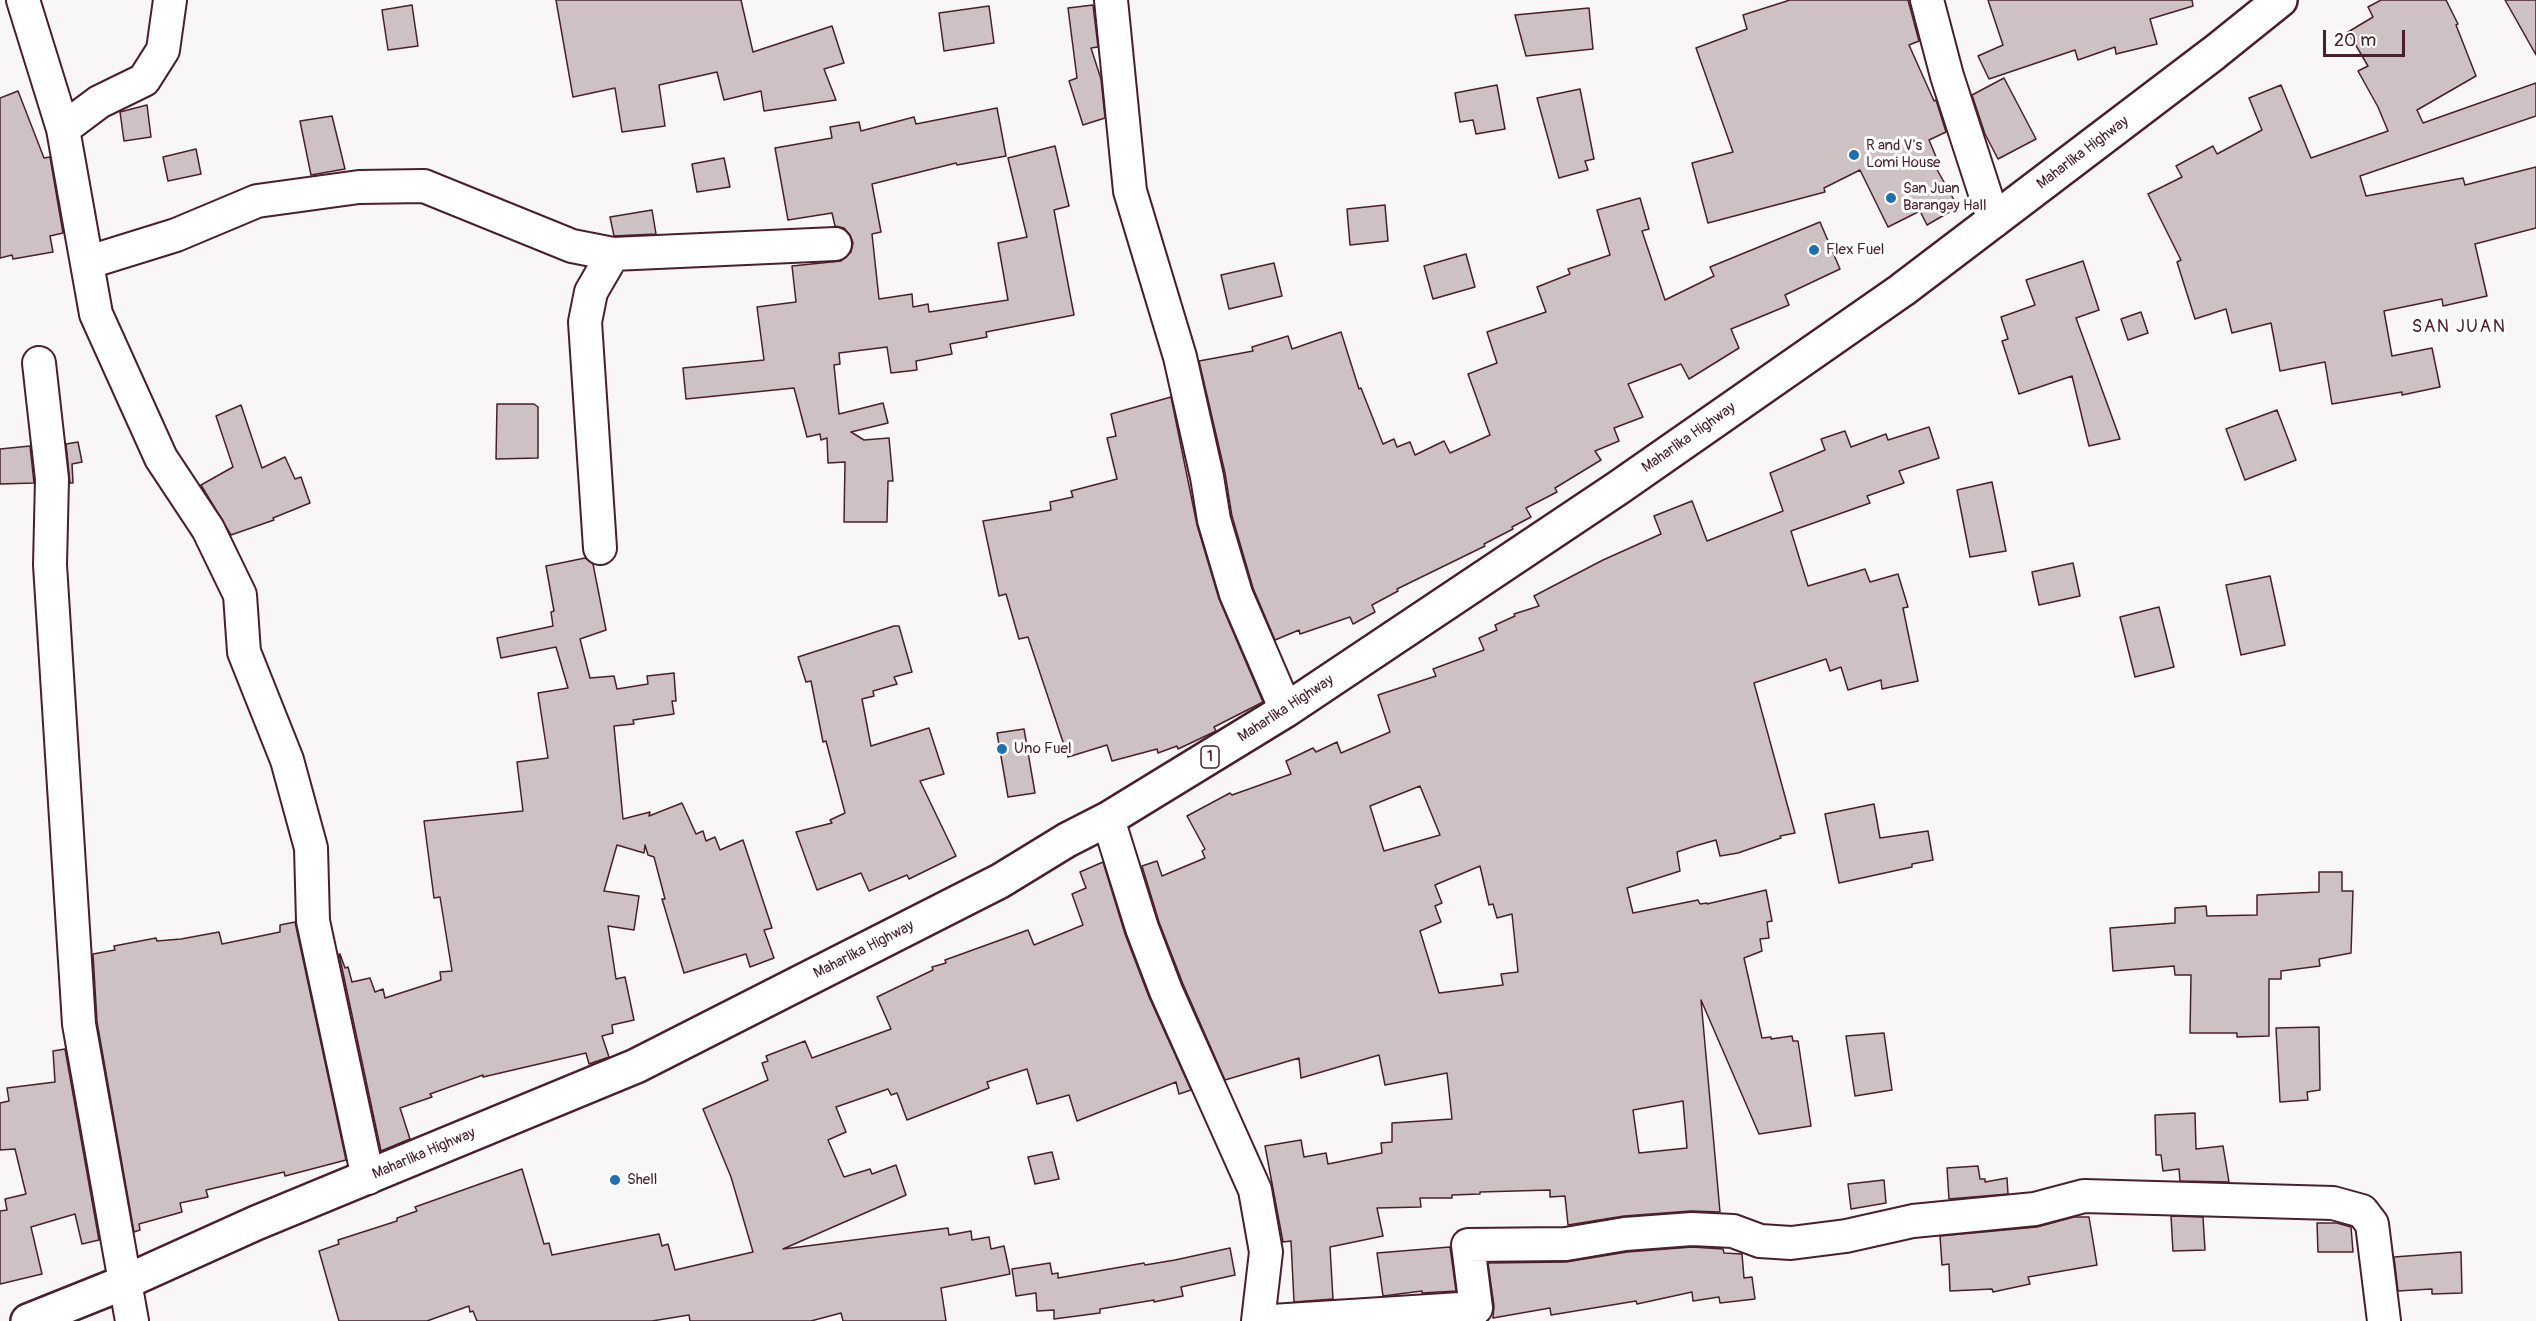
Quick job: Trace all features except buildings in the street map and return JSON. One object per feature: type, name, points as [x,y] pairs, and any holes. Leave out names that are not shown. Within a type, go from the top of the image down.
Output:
[{"type":"highway","name":"Maharlika Highway","points":[[28,1321],[123,1283],[256,1223],[636,1066],[1000,881],[1067,840],[1108,819],[1286,710],[1617,488],[1902,290],[2280,0]]},
{"type":"street","points":[[23,0],[63,129],[89,262],[96,314],[156,448],[208,529],[240,595],[244,652],[287,760],[310,848],[313,921],[368,1178]]},
{"type":"street","points":[[63,129],[99,102],[144,80],[163,50],[170,0]]},
{"type":"street","points":[[1111,0],[1130,191],[1180,357],[1207,477],[1214,520],[1236,594],[1286,710]]},
{"type":"street","points":[[1927,0],[1947,75],[1994,221]]},
{"type":"street","points":[[89,262],[176,235],[257,201],[359,187],[424,186],[572,246],[612,254],[834,244]]},
{"type":"street","points":[[600,548],[585,322],[591,292],[612,254]]},
{"type":"street","points":[[39,363],[52,479],[50,565],[79,1024],[123,1283],[132,1321]]},
{"type":"street","points":[[1108,819],[1142,928],[1162,981],[1255,1190],[1266,1252],[1258,1321]]},
{"type":"street","points":[[1272,1321],[1476,1308],[1468,1245],[1566,1244],[1625,1234],[1692,1229],[1733,1231],[1761,1241],[1791,1244],[1846,1236],[1913,1221],[2035,1209],[2084,1196],[2131,1196],[2333,1203],[2362,1210],[2372,1224],[2384,1321]]},
{"type":"place","name":"R and V's Lomi House","points":[[1854,155]]},
{"type":"place","name":"San Juan Barangay Hall","points":[[1891,198]]},
{"type":"place","name":"Flex Fuel","points":[[1814,250]]},
{"type":"place","name":"Uno Fuel","points":[[1002,749]]},
{"type":"place","name":"Shell","points":[[615,1180]]},
{"type":"district","name":"SAN JUAN","points":[[2459,327]]}]
